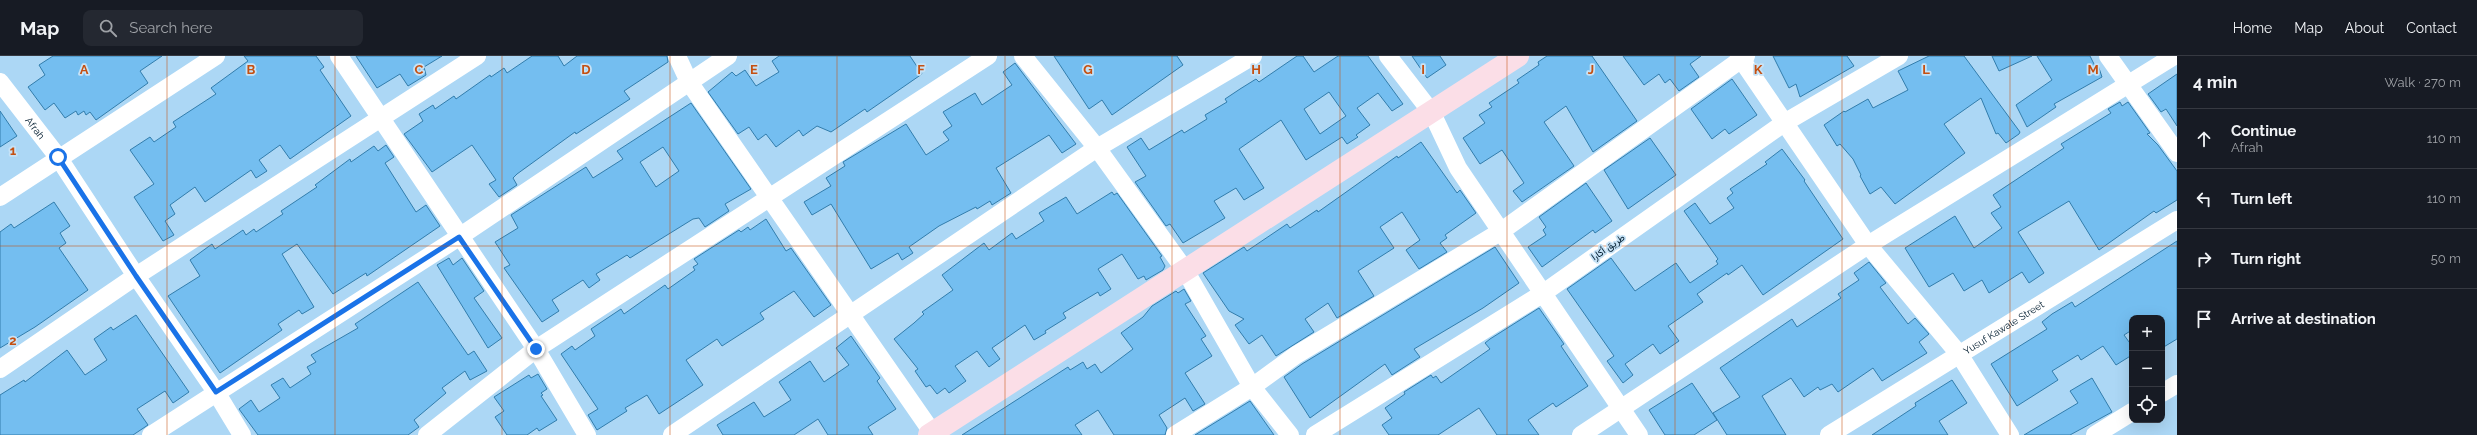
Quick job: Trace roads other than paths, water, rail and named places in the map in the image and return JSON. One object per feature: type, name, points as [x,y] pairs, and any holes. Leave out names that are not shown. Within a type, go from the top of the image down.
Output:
[{"type":"street","points":[[0,197],[58,157],[216,56]]},
{"type":"street","points":[[339,56],[459,237],[536,349],[587,435]]},
{"type":"street","points":[[0,368],[136,276],[381,120],[477,56]]},
{"type":"street","points":[[677,56],[689,82],[932,434],[1185,270],[1432,113],[1518,56]]},
{"type":"street","points":[[151,435],[459,237],[728,56]]},
{"type":"street","points":[[427,435],[536,349],[768,197],[988,56]]},
{"type":"street","points":[[1023,56],[1097,148],[1185,270],[1252,387],[1290,435]]},
{"type":"street","points":[[672,435],[1097,148],[1252,56]]},
{"type":"street","points":[[1388,56],[1432,113],[1458,168],[1639,435]]},
{"type":"street","name":"طريق أكارا","points":[[1315,435],[1542,294],[1784,123],[1899,56]]},
{"type":"street","points":[[2108,56],[2177,153]]},
{"type":"street","points":[[1581,435],[1623,410],[1868,245],[2174,56]]},
{"type":"street","points":[[1175,435],[1252,387],[1296,355],[1500,232],[1742,57],[1784,123],[1868,245],[1959,354],[2010,435]]},
{"type":"street","name":"Afrah","points":[[0,82],[58,157],[136,276],[216,392],[242,435]]},
{"type":"street","name":"Yusuf Kawale Street","points":[[1829,435],[2177,220]]},
{"type":"street","points":[[2165,391],[2177,384]]},
{"type":"street","points":[[2095,435],[2129,414]]}]
